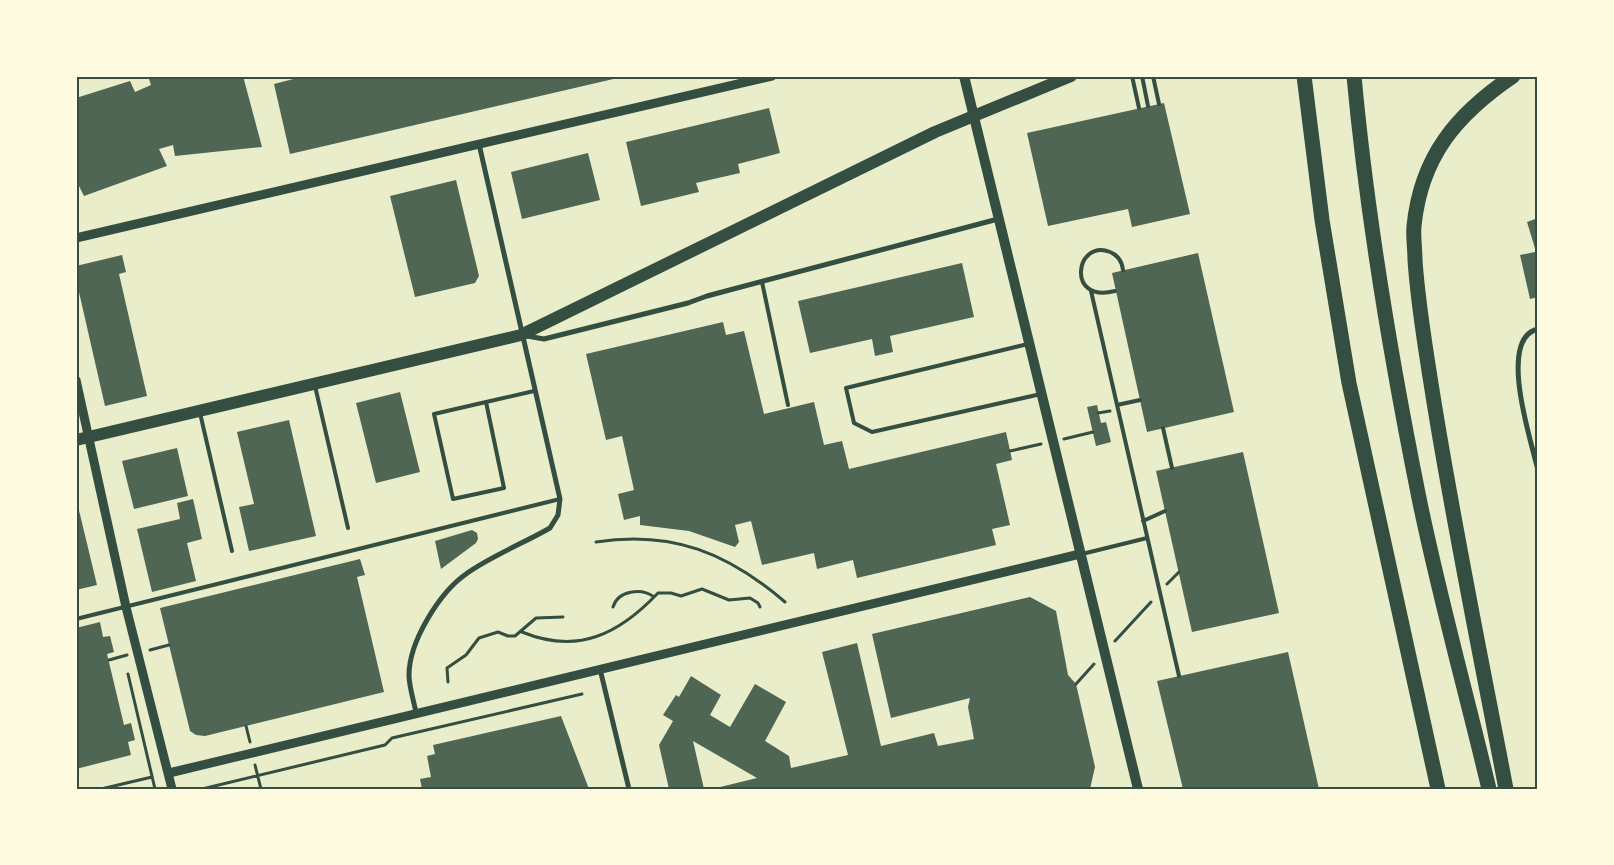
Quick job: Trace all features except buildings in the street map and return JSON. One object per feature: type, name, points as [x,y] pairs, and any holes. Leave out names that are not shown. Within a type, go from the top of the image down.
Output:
[{"type":"highway","points":[[1304,76],[1322,220],[1349,383],[1438,789]]},
{"type":"highway","points":[[1354,76],[1367,194],[1390,345],[1419,500],[1490,789]]},
{"type":"highway","points":[[1506,789],[1446,478],[1417,299],[1414,226],[1422,188],[1437,150],[1453,126],[1476,104],[1513,76]]},
{"type":"main road","points":[[964,76],[990,189],[1030,344],[1138,789]]},
{"type":"main road","points":[[76,440],[521,335],[935,132],[1071,76]]},
{"type":"street","points":[[76,238],[772,76]]},
{"type":"street","points":[[416,713],[409,677],[411,654],[418,635],[436,607],[465,575],[550,528],[558,515],[560,499],[521,335],[479,144]]},
{"type":"street","points":[[521,335],[544,339],[688,303],[998,219]]},
{"type":"street","points":[[1537,467],[1517,374],[1521,341],[1527,334],[1538,329]]},
{"type":"street","points":[[76,380],[126,607],[172,789]]},
{"type":"street","points":[[168,773],[1080,554]]},
{"type":"street","points":[[600,669],[629,789]]},
{"type":"lane","points":[[1132,76],[1139,108]]},
{"type":"lane","points":[[1142,76],[1148,106]]},
{"type":"lane","points":[[1153,76],[1159,104]]},
{"type":"lane","points":[[1115,291],[1099,294],[1091,291],[1083,282],[1081,268],[1083,261],[1094,252],[1108,251],[1119,259],[1123,270]]},
{"type":"lane","points":[[762,282],[788,406]]},
{"type":"lane","points":[[1091,291],[1179,676]]},
{"type":"lane","points":[[1030,344],[846,388],[854,423],[872,432],[1042,394]]},
{"type":"lane","points":[[314,384],[348,528]]},
{"type":"lane","points":[[486,402],[504,488],[453,499],[434,414],[486,402],[534,391]]},
{"type":"lane","points":[[1117,405],[1140,400]]},
{"type":"lane","points":[[199,411],[232,551]]},
{"type":"lane","points":[[1163,428],[1172,468]]},
{"type":"lane","points":[[76,619],[560,499]]},
{"type":"lane","points":[[1143,521],[1165,511]]},
{"type":"lane","points":[[1080,554],[1147,538]]},
{"type":"path","points":[[596,542],[644,538],[697,548],[744,569],[785,602]]},
{"type":"path","points":[[1166,586],[1179,572]]},
{"type":"path","points":[[522,632],[555,640],[572,641],[600,635],[626,623],[658,593],[671,593],[681,596],[702,589],[732,601],[750,598],[758,603],[760,608]]},
{"type":"path","points":[[613,607],[618,597],[630,593],[642,591],[654,597]]},
{"type":"path","points":[[1114,642],[1153,600]]},
{"type":"path","points":[[448,682],[447,668],[466,655],[479,638],[498,632],[508,636],[522,632],[536,618],[563,617]]},
{"type":"path","points":[[121,647],[155,789]]},
{"type":"path","points":[[1076,684],[1095,663]]},
{"type":"path","points":[[202,789],[386,745],[392,738],[582,694]]},
{"type":"path","points":[[101,789],[152,777]]},
{"type":"path","points":[[218,789],[221,784]]}]
